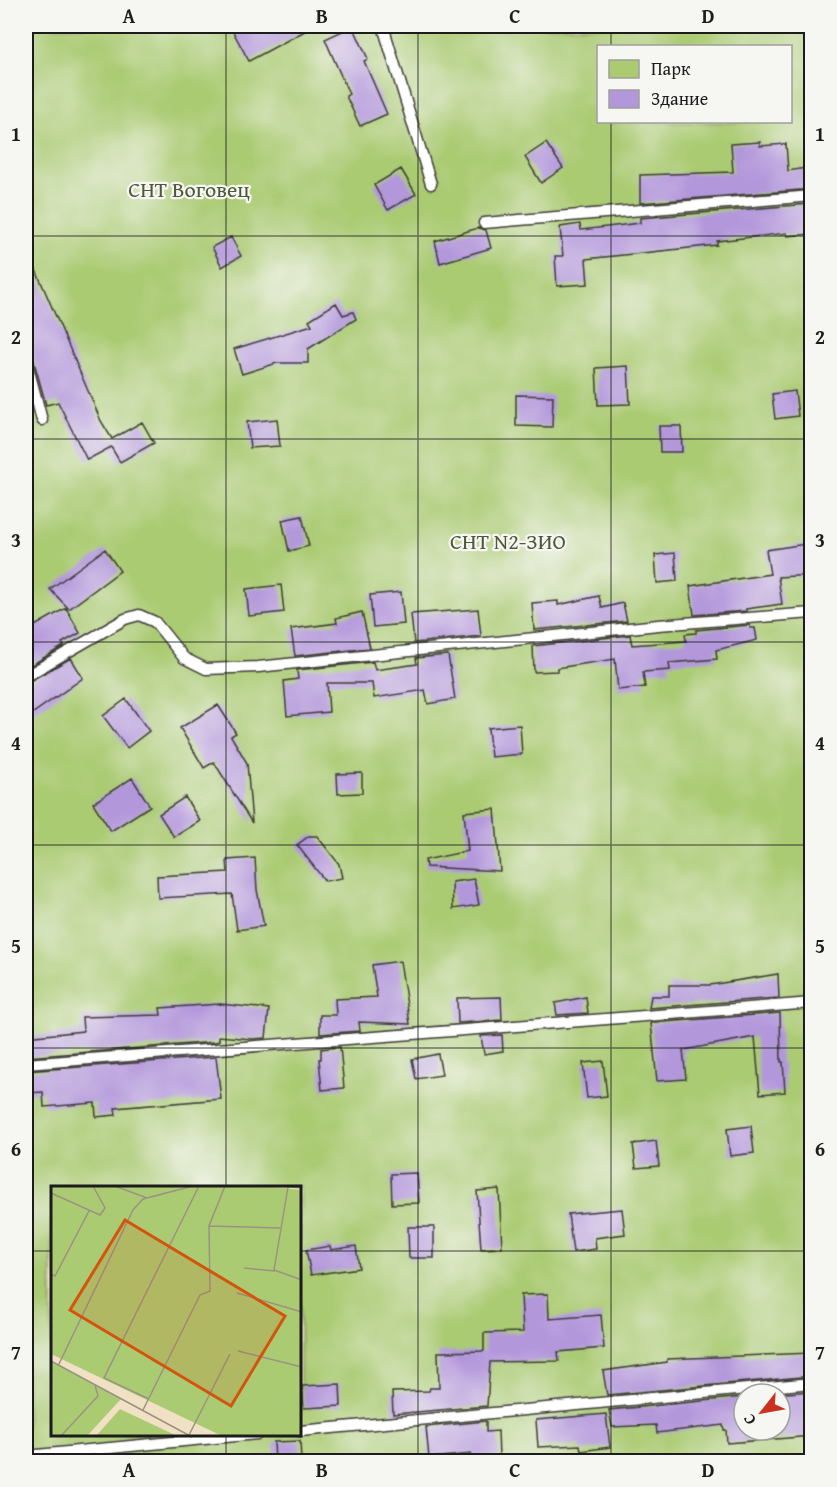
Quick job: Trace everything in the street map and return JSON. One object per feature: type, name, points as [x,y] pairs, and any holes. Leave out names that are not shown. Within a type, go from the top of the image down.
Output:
[{"type":"lane","points":[[383,26],[432,184]]},
{"type":"lane","points":[[484,223],[812,196]]},
{"type":"lane","points":[[26,360],[42,420]]},
{"type":"lane","points":[[26,676],[125,619],[139,615],[155,622],[184,658],[206,669],[258,667],[657,625],[812,613]]},
{"type":"lane","points":[[26,1064],[812,1003]]},
{"type":"lane","points":[[302,1431],[812,1383]]},
{"type":"lane","points":[[26,1456],[236,1436]]},
{"type":"green space","name":"СНТ N2-ЗИО","points":[[26,26],[811,26],[811,1461],[26,1461]]},
{"type":"building","points":[[230,26],[314,26],[249,61]]},
{"type":"building","points":[[353,26],[368,59],[364,61],[387,114],[360,126],[325,39]]},
{"type":"building","points":[[760,142],[760,146],[786,144],[788,171],[812,167],[812,189],[640,203],[640,175],[733,172],[731,144]]},
{"type":"building","points":[[546,143],[563,168],[541,183],[525,157]]},
{"type":"building","points":[[401,169],[416,194],[388,210],[374,185]]},
{"type":"building","points":[[810,204],[812,234],[787,236],[787,233],[717,241],[717,245],[586,259],[588,284],[557,286],[555,256],[563,256],[560,227],[580,224],[581,230],[640,223],[640,218]]},
{"type":"building","points":[[478,228],[486,230],[491,248],[440,263],[435,241]]},
{"type":"building","points":[[231,237],[241,256],[222,267],[212,247]]},
{"type":"building","points":[[26,247],[101,421],[112,439],[142,422],[154,443],[120,462],[111,447],[87,460],[58,402],[46,405],[33,358],[31,354],[26,353]]},
{"type":"building","points":[[336,303],[343,315],[353,312],[356,319],[308,349],[308,363],[277,363],[242,374],[234,349],[312,325],[309,320]]},
{"type":"building","points":[[628,366],[630,404],[598,405],[596,368]]},
{"type":"building","points":[[795,391],[798,416],[775,419],[772,394]]},
{"type":"building","points":[[516,395],[553,396],[552,427],[516,426]]},
{"type":"building","points":[[277,419],[280,446],[250,448],[247,422]]},
{"type":"building","points":[[659,426],[681,426],[682,452],[660,452]]},
{"type":"building","points":[[302,516],[309,546],[289,551],[282,520]]},
{"type":"building","points":[[812,543],[812,575],[778,577],[782,604],[746,609],[746,611],[694,615],[690,586],[770,574],[766,550]]},
{"type":"building","points":[[105,549],[120,571],[69,609],[50,589]]},
{"type":"building","points":[[675,553],[677,581],[657,583],[655,555]]},
{"type":"building","points":[[281,585],[284,612],[249,616],[246,589]]},
{"type":"building","points":[[401,592],[404,624],[373,627],[370,595]]},
{"type":"building","points":[[599,596],[602,608],[623,603],[627,621],[534,630],[532,603],[558,601],[558,605]]},
{"type":"building","points":[[66,608],[80,633],[62,643],[64,646],[26,668],[26,631]]},
{"type":"building","points":[[478,609],[481,636],[414,643],[411,614]]},
{"type":"building","points":[[362,612],[370,648],[295,656],[291,629],[337,623],[336,618]]},
{"type":"building","points":[[750,625],[750,628],[755,628],[757,640],[716,650],[717,659],[669,663],[670,670],[643,672],[645,687],[618,690],[615,659],[557,668],[557,671],[534,672],[533,646],[630,635],[632,645],[686,641],[685,634],[696,633],[696,630]]},
{"type":"building","points":[[448,655],[455,699],[428,704],[425,690],[374,698],[372,683],[327,683],[329,712],[287,716],[284,681],[298,679],[297,670],[373,662],[375,670],[417,664],[416,658]]},
{"type":"building","points":[[71,658],[83,678],[26,718],[26,683]]},
{"type":"building","points":[[126,699],[149,731],[127,748],[103,716]]},
{"type":"building","points":[[218,705],[236,733],[231,736],[247,763],[252,823],[214,762],[204,768],[180,728]]},
{"type":"building","points":[[520,725],[522,754],[491,757],[488,728]]},
{"type":"building","points":[[362,773],[362,793],[338,794],[337,774]]},
{"type":"building","points":[[132,778],[150,806],[111,831],[93,803]]},
{"type":"building","points":[[185,797],[200,821],[174,837],[159,814]]},
{"type":"building","points":[[495,809],[500,871],[426,867],[425,860],[468,851],[464,812]]},
{"type":"building","points":[[309,836],[317,836],[339,864],[342,878],[325,881],[297,845]]},
{"type":"building","points":[[255,858],[257,890],[264,926],[237,930],[232,894],[158,898],[157,876],[228,872],[227,860]]},
{"type":"building","points":[[474,879],[479,905],[453,909],[452,882]]},
{"type":"building","points":[[400,961],[410,1024],[359,1022],[360,1031],[320,1034],[320,1015],[336,1015],[335,999],[377,997],[372,965]]},
{"type":"building","points":[[778,974],[779,998],[649,1008],[651,996],[669,996],[669,985],[710,985]]},
{"type":"building","points":[[501,997],[502,1020],[458,1023],[457,998]]},
{"type":"building","points":[[586,997],[588,1013],[557,1015],[555,1003]]},
{"type":"building","points":[[220,1004],[269,1009],[266,1038],[219,1036],[219,1041],[215,1042],[26,1057],[26,1037],[83,1031],[82,1017],[161,1015],[160,1008]]},
{"type":"building","points":[[780,1013],[781,1062],[783,1062],[785,1092],[760,1094],[755,1037],[683,1050],[686,1079],[657,1081],[651,1023]]},
{"type":"building","points":[[502,1035],[503,1051],[484,1054],[481,1036]]},
{"type":"building","points":[[340,1047],[344,1088],[322,1090],[319,1059],[321,1059],[321,1049]]},
{"type":"building","points":[[438,1054],[442,1075],[416,1079],[412,1059]]},
{"type":"building","points":[[216,1057],[221,1099],[115,1108],[116,1115],[96,1117],[95,1103],[44,1107],[43,1092],[26,1093],[26,1071]]},
{"type":"building","points":[[603,1061],[607,1096],[587,1098],[583,1063]]},
{"type":"building","points":[[751,1126],[754,1153],[730,1156],[727,1129]]},
{"type":"building","points":[[656,1141],[659,1166],[636,1168],[633,1144]]},
{"type":"building","points":[[417,1173],[419,1203],[392,1204],[391,1174]]},
{"type":"building","points":[[499,1189],[502,1248],[481,1249],[477,1191]]},
{"type":"building","points":[[622,1209],[625,1234],[595,1238],[596,1249],[573,1252],[568,1214]]},
{"type":"building","points":[[408,1227],[434,1227],[434,1258],[409,1258]]},
{"type":"building","points":[[330,1246],[331,1250],[356,1246],[359,1268],[311,1275],[306,1250]]},
{"type":"building","points":[[548,1294],[549,1319],[601,1315],[604,1348],[558,1352],[559,1361],[490,1362],[487,1406],[393,1414],[392,1392],[429,1391],[430,1388],[439,1388],[438,1352],[484,1351],[484,1333],[523,1332],[521,1295]]},
{"type":"building","points":[[812,1353],[812,1376],[607,1395],[603,1371],[667,1362],[667,1359]]},
{"type":"building","points":[[340,1384],[341,1406],[304,1408],[302,1386]]},
{"type":"building","points":[[812,1391],[812,1436],[792,1438],[792,1393]]},
{"type":"building","points":[[732,1398],[732,1442],[739,1442],[727,1443],[726,1430],[723,1425],[657,1433],[656,1425],[612,1427],[609,1410]]},
{"type":"building","points":[[606,1414],[610,1447],[581,1451],[580,1445],[538,1447],[536,1420]]},
{"type":"building","points":[[486,1421],[486,1432],[498,1431],[499,1457],[471,1459],[471,1454],[429,1458],[426,1427]]},
{"type":"building","points":[[300,1441],[301,1461],[275,1461],[274,1442]]},
{"type":"park label","name":"СНТ Воговец","points":[[189,189]]}]
